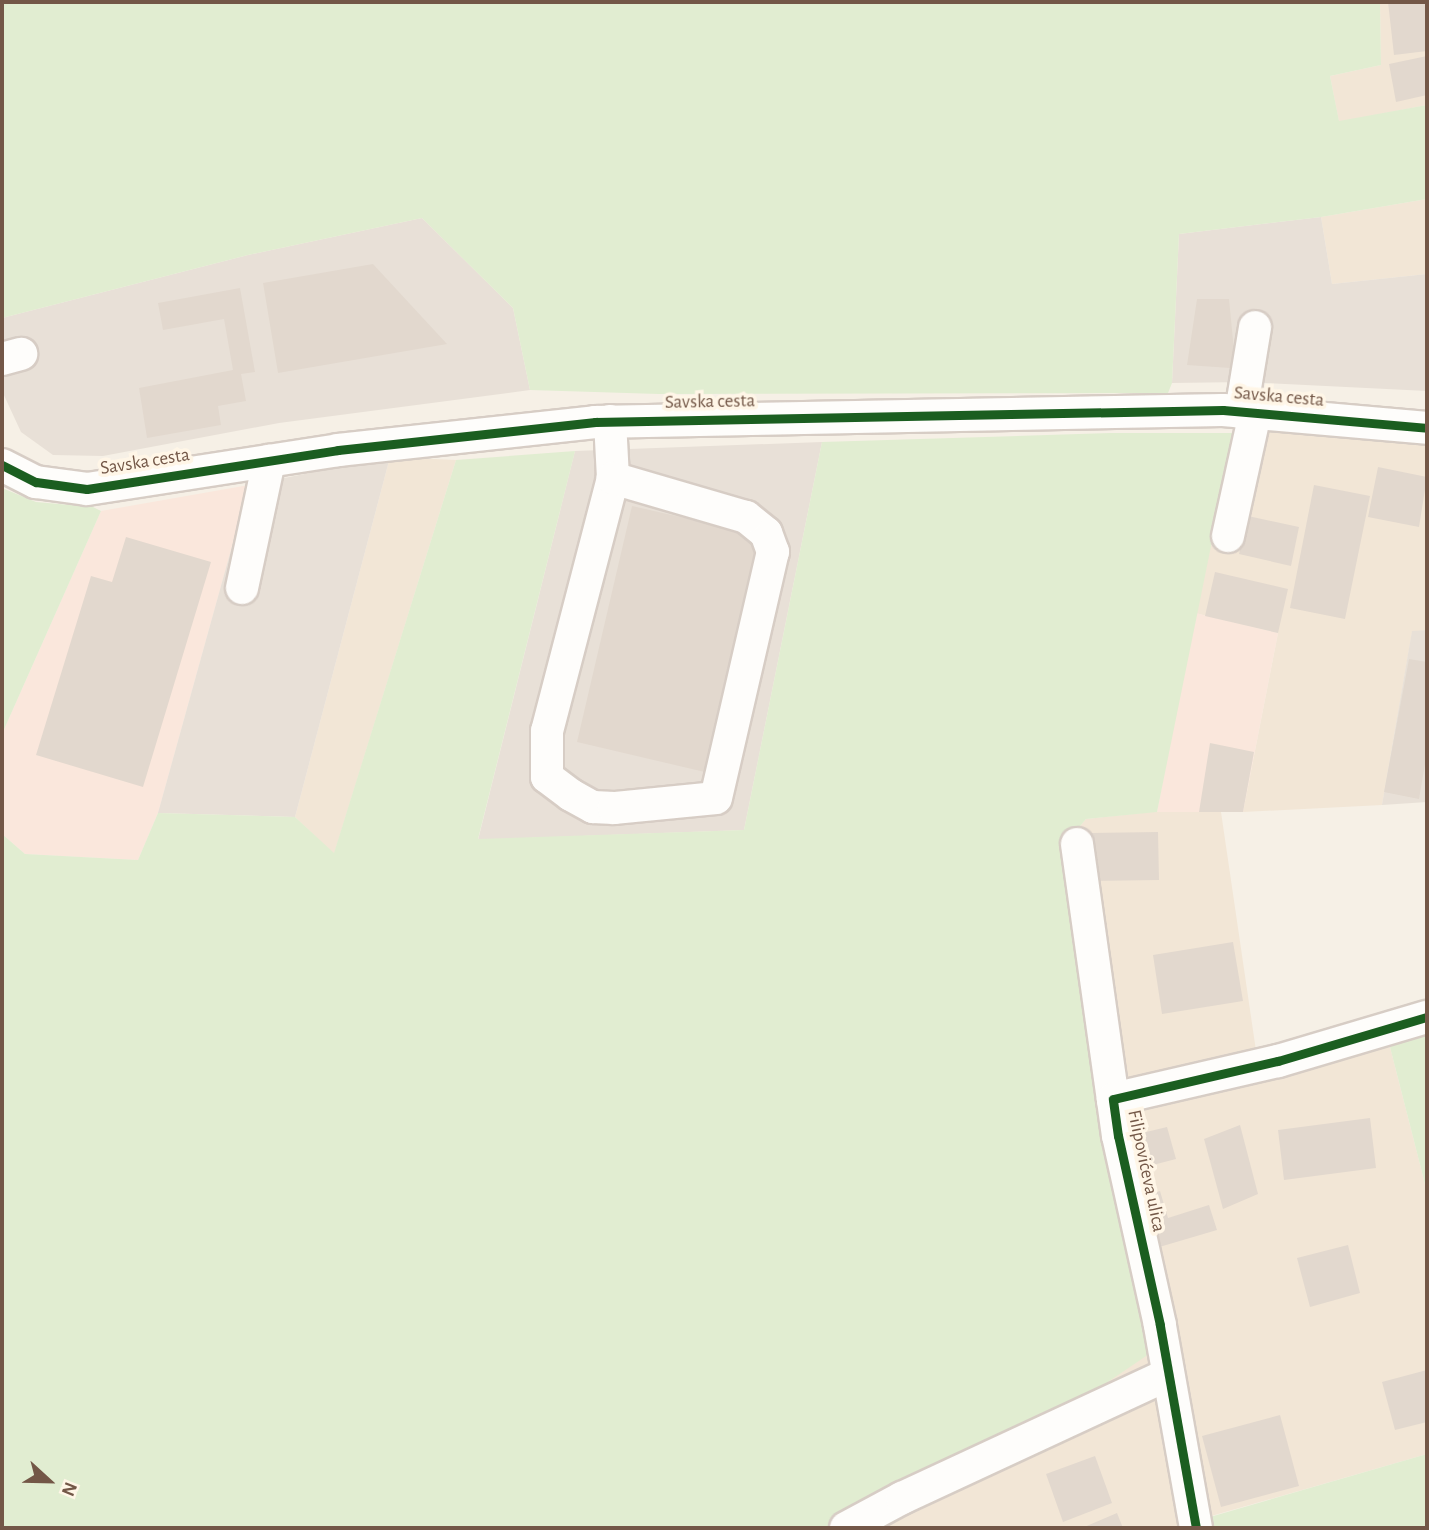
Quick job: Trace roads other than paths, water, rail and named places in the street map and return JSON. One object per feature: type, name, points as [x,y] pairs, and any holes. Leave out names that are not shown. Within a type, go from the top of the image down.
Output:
[{"type":"street","points":[[1228,536],[1248,412],[1255,327]]},
{"type":"street","name":"Savska cesta","points":[[2,466],[36,482],[87,489],[351,449],[610,421],[1248,412],[1427,428]]},
{"type":"street","points":[[610,421],[613,478],[547,731],[547,777],[593,807],[614,808],[716,798],[773,552],[766,533],[746,517],[613,478]]},
{"type":"street","points":[[242,588],[269,461]]},
{"type":"street","name":"Filipovićeva ulica","points":[[1077,844],[1118,1136],[1160,1325],[1196,1528]]},
{"type":"street","name":"Filipovićeva ulica","points":[[1113,1099],[1278,1061],[1427,1017]]},
{"type":"street","points":[[846,1528],[902,1499],[1167,1376]]}]
